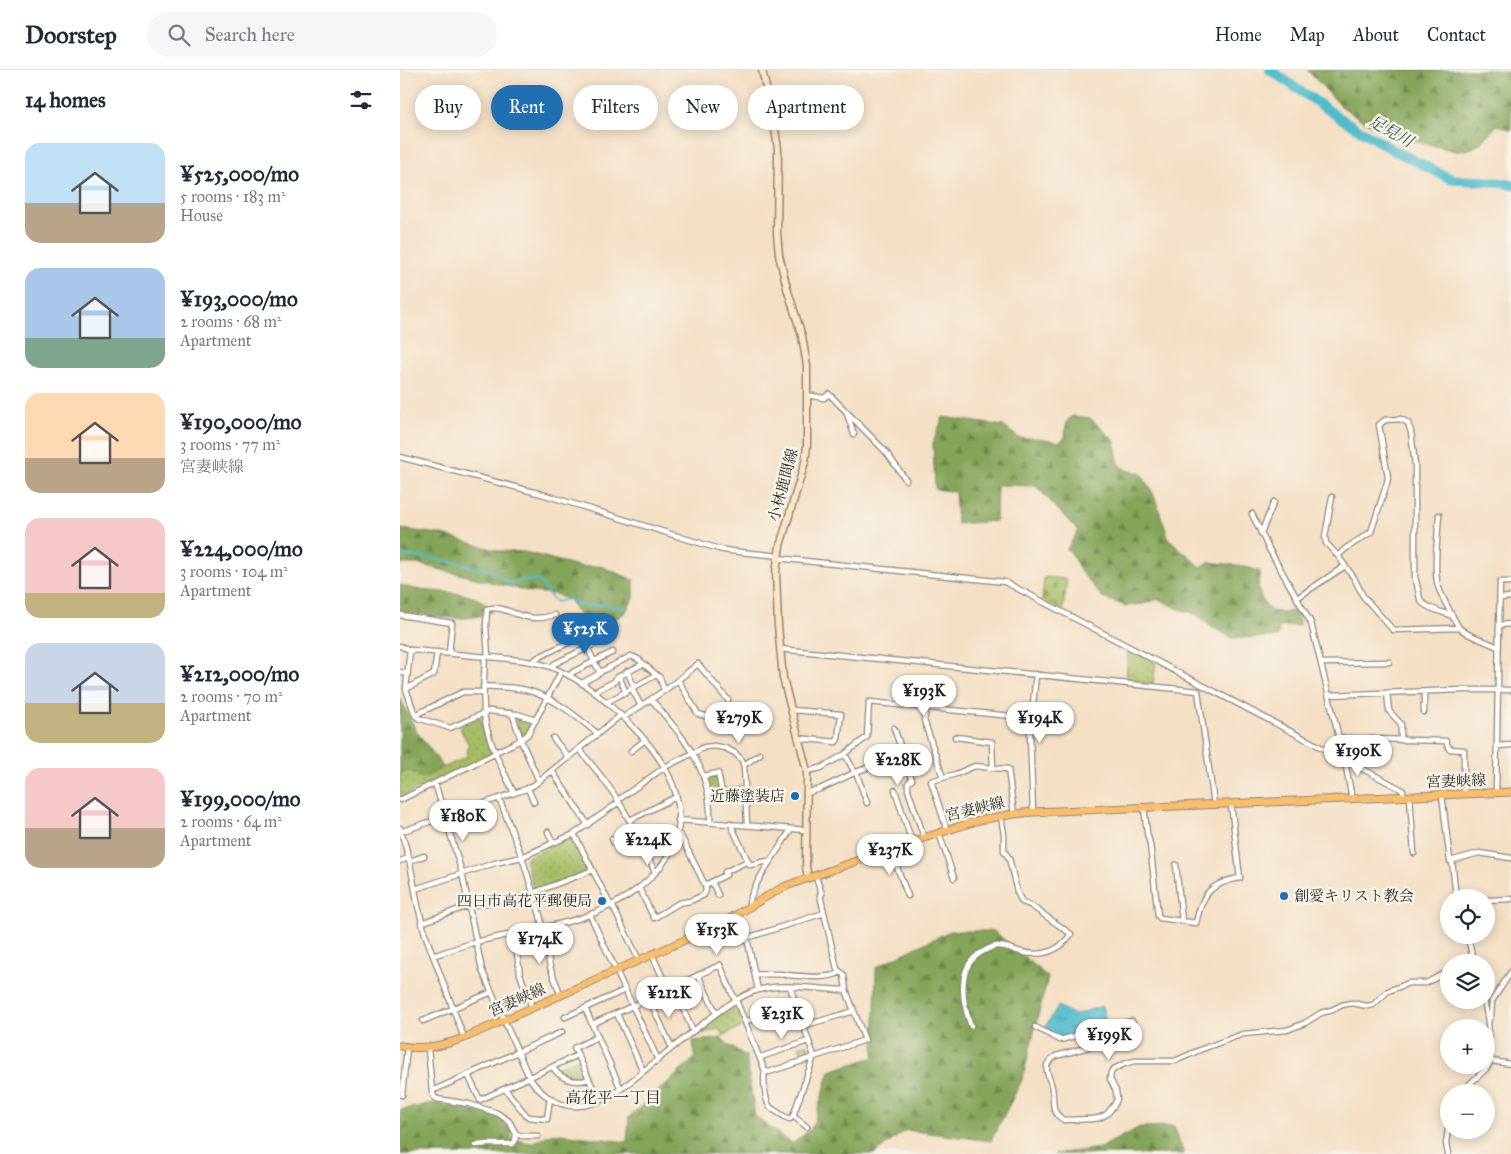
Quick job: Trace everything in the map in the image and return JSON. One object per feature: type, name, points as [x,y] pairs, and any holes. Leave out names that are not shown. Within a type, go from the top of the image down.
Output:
[{"type":"main road","name":"小林鹿間線","points":[[762,70],[778,150],[777,233],[779,250],[785,280],[804,346],[806,366],[807,446],[805,462],[781,539],[778,557],[777,592],[780,649],[784,678],[807,771],[806,866],[811,877]]},
{"type":"main road","name":"宮妻峡線","points":[[404,1047],[428,1048],[464,1038],[714,927],[770,894],[811,877],[978,820],[1033,812],[1511,792]]},
{"type":"street","points":[[807,395],[824,398],[829,394],[886,452],[906,480]]},
{"type":"street","points":[[847,413],[854,434]]},
{"type":"street","points":[[1338,556],[1345,548],[1371,532],[1387,483],[1388,477],[1379,426],[1382,422],[1397,419],[1408,423],[1415,465],[1415,578],[1420,600],[1425,606],[1452,616]]},
{"type":"street","points":[[400,457],[542,494],[719,549],[1005,582],[1399,788],[1407,797],[1414,853]]},
{"type":"street","points":[[1332,497],[1325,537],[1326,542],[1345,566],[1363,596],[1393,630],[1459,628]]},
{"type":"street","points":[[1262,533],[1274,502]]},
{"type":"street","points":[[1252,514],[1269,549],[1311,624],[1352,799]]},
{"type":"street","points":[[1439,515],[1436,575],[1438,585],[1459,628],[1468,634],[1498,646]]},
{"type":"street","points":[[1297,598],[1345,566]]},
{"type":"street","points":[[1496,793],[1500,582],[1511,582]]},
{"type":"street","points":[[1500,598],[1510,597]]},
{"type":"street","points":[[514,793],[496,753],[484,713],[483,689],[487,609],[504,610],[532,618],[544,618],[555,615]]},
{"type":"street","points":[[400,615],[452,623],[449,653]]},
{"type":"street","points":[[1499,625],[1511,624]]},
{"type":"street","points":[[534,662],[537,658],[584,635]]},
{"type":"street","points":[[553,668],[554,664],[597,643]]},
{"type":"street","points":[[566,644],[572,655]]},
{"type":"street","points":[[400,646],[410,650],[534,662],[553,668],[582,683],[607,702],[645,740],[665,767],[672,781],[676,797],[677,834],[668,856],[656,872],[639,888],[590,915],[563,924],[476,942],[433,956]]},
{"type":"street","points":[[587,647],[600,672]]},
{"type":"street","points":[[780,649],[1198,691]]},
{"type":"street","points":[[410,650],[406,689],[415,715],[418,718],[450,728],[489,711],[512,713],[536,720]]},
{"type":"street","points":[[406,689],[434,674],[436,652]]},
{"type":"street","points":[[569,676],[573,672],[613,652]]},
{"type":"street","points":[[582,683],[631,656],[660,678],[664,690]]},
{"type":"street","points":[[1321,663],[1390,662]]},
{"type":"street","points":[[594,692],[616,681],[617,677],[643,664]]},
{"type":"street","points":[[464,1038],[421,923],[409,859],[400,830],[472,808],[528,788],[539,782],[622,716],[641,706],[698,664],[728,700]]},
{"type":"street","points":[[611,667],[626,692]]},
{"type":"street","points":[[400,672],[407,674]]},
{"type":"street","points":[[400,800],[521,740],[528,734],[561,672]]},
{"type":"street","points":[[628,672],[641,706]]},
{"type":"street","points":[[1033,812],[1030,735],[1036,674]]},
{"type":"street","points":[[607,702],[656,675]]},
{"type":"street","points":[[678,680],[698,714],[735,724]]},
{"type":"street","points":[[1198,682],[1214,804]]},
{"type":"street","points":[[415,715],[463,692],[483,689],[526,690],[548,698],[570,711],[598,734]]},
{"type":"street","points":[[1329,695],[1511,690]]},
{"type":"street","points":[[1424,692],[1424,712]]},
{"type":"street","points":[[1387,693],[1389,711],[1401,724],[1401,740]]},
{"type":"street","points":[[651,699],[693,753],[704,776],[709,795],[710,822]]},
{"type":"street","points":[[807,771],[821,768],[845,754],[867,737],[869,702],[1032,718]]},
{"type":"street","points":[[927,708],[924,720],[943,778]]},
{"type":"street","points":[[792,710],[841,714],[836,742],[798,738]]},
{"type":"street","points":[[512,713],[539,782]]},
{"type":"street","points":[[894,728],[912,780],[908,783],[908,790],[924,838]]},
{"type":"street","points":[[553,738],[569,758]]},
{"type":"street","points":[[955,738],[992,742],[993,768]]},
{"type":"street","points":[[1338,738],[1446,741],[1449,749],[1464,750],[1464,794]]},
{"type":"street","points":[[631,751],[645,740]]},
{"type":"street","points":[[1497,746],[1511,745]]},
{"type":"street","points":[[415,889],[495,863],[522,857],[574,834],[665,767],[709,746],[718,746],[735,753],[742,760],[746,789],[747,824]]},
{"type":"street","points":[[579,750],[606,783],[630,820],[656,872]]},
{"type":"street","points":[[744,765],[760,754]]},
{"type":"street","points":[[845,754],[856,773],[867,803]]},
{"type":"street","points":[[806,793],[820,790],[903,754]]},
{"type":"street","points":[[947,830],[931,781],[975,766],[1008,769],[1014,814]]},
{"type":"street","points":[[552,771],[588,825]]},
{"type":"street","points":[[704,776],[718,773],[722,793]]},
{"type":"street","points":[[435,783],[462,873],[482,970],[529,1077],[540,1091],[558,1103],[575,1106],[592,1104],[621,1089],[716,1013],[735,1000],[758,990],[777,987],[846,990]]},
{"type":"street","points":[[528,788],[534,802]]},
{"type":"street","points":[[709,795],[746,789]]},
{"type":"street","points":[[894,790],[912,842]]},
{"type":"street","points":[[1442,795],[1455,889]]},
{"type":"street","points":[[630,820],[676,797]]},
{"type":"street","points":[[499,798],[522,857],[543,928],[550,967],[560,996]]},
{"type":"street","points":[[1144,807],[1158,916],[1160,918],[1196,923],[1201,903],[1211,890],[1225,881],[1240,878],[1230,804]]},
{"type":"street","points":[[472,808],[477,823]]},
{"type":"street","points":[[971,1026],[964,1000],[964,977],[968,966],[978,954],[993,946],[1001,946],[1022,952],[1046,954],[1061,946],[1071,934],[1030,905],[1022,902],[1016,892],[1009,858],[1004,851],[1001,816]]},
{"type":"street","points":[[678,820],[806,830]]},
{"type":"street","points":[[730,823],[750,864],[768,860]]},
{"type":"street","points":[[748,907],[760,879],[790,829]]},
{"type":"street","points":[[548,832],[553,844]]},
{"type":"street","points":[[939,833],[954,878]]},
{"type":"street","points":[[574,834],[639,960]]},
{"type":"street","points":[[639,888],[654,918],[679,903],[702,897],[706,892],[705,885],[681,836],[677,834]]},
{"type":"street","points":[[890,849],[908,896]]},
{"type":"street","points":[[1452,860],[1478,853],[1511,858]]},
{"type":"street","points":[[400,861],[424,856]]},
{"type":"street","points":[[705,885],[726,875],[724,872],[748,861]]},
{"type":"street","points":[[1176,865],[1182,921]]},
{"type":"street","points":[[421,923],[468,906],[533,894],[593,870]]},
{"type":"street","points":[[766,1071],[769,1072],[865,1040],[846,990],[844,975],[837,969],[820,895],[822,894],[811,877]]},
{"type":"street","points":[[712,882],[718,894]]},
{"type":"street","points":[[1495,900],[1511,899]]},
{"type":"street","points":[[747,938],[824,913]]},
{"type":"street","points":[[590,915],[658,1060]]},
{"type":"street","points":[[737,915],[747,938],[758,990]]},
{"type":"street","points":[[514,934],[520,974],[532,1008]]},
{"type":"street","points":[[652,954],[693,1031]]},
{"type":"street","points":[[592,1024],[720,965],[766,1071],[764,1077],[770,1106],[790,1119],[793,1116],[814,1056],[790,987]]},
{"type":"street","points":[[755,975],[815,976],[836,975],[840,972]]},
{"type":"street","points":[[1489,1019],[1492,1000],[1511,972]]},
{"type":"street","points":[[698,975],[716,1013]]},
{"type":"street","points":[[1035,1027],[1058,1040],[1062,1040],[1132,1021],[1134,1030],[1133,1034],[1129,1036],[1056,1056],[1049,1062],[1047,1073],[1052,1088],[1052,1107],[1064,1120],[1085,1120],[1105,1116],[1115,1104],[1117,1095],[1110,1076],[1114,1070],[1124,1064],[1134,1061],[1181,1060],[1202,1049],[1243,1034],[1287,1030],[1342,1005],[1352,1003],[1367,1006],[1373,1005],[1388,991],[1409,983],[1426,983],[1440,976]]},
{"type":"street","points":[[564,1017],[625,990]]},
{"type":"street","points":[[423,1021],[492,992]]},
{"type":"street","points":[[649,999],[672,1048]]},
{"type":"street","points":[[585,1008],[621,1089]]},
{"type":"street","points":[[803,1026],[854,1011]]},
{"type":"street","points":[[745,1022],[798,1012]]},
{"type":"street","points":[[617,1014],[643,1071]]},
{"type":"street","points":[[432,1091],[562,1032]]},
{"type":"street","points":[[597,1037],[574,1048],[599,1101]]},
{"type":"street","points":[[760,1057],[808,1041]]},
{"type":"street","points":[[402,1095],[404,1047]]},
{"type":"street","points":[[428,1048],[432,1091],[437,1099],[469,1104],[497,1113],[509,1121],[516,1134],[513,1144],[476,1145]]},
{"type":"street","points":[[468,1075],[480,1100],[578,1056]]},
{"type":"street","points":[[1495,1061],[1511,1064]]},
{"type":"street","points":[[553,1067],[558,1074],[567,1079],[581,1081],[589,1079]]},
{"type":"street","points":[[1470,1084],[1480,1074]]},
{"type":"street","points":[[505,1089],[529,1117],[547,1119],[550,1098]]},
{"type":"street","points":[[793,1116],[807,1127]]},
{"type":"street","points":[[516,1134],[538,1136]]},
{"type":"street","points":[[1447,1139],[1448,1154]]},
{"type":"green space","points":[[1307,70],[1497,70],[1511,73],[1511,130],[1497,125],[1480,144],[1470,149],[1456,151],[1390,135],[1341,106]]},
{"type":"green space","points":[[1073,416],[1090,418],[1114,440],[1118,460],[1122,467],[1129,471],[1140,472],[1153,493],[1169,539],[1201,567],[1209,562],[1243,566],[1260,571],[1259,588],[1261,597],[1267,606],[1271,611],[1297,610],[1300,625],[1279,627],[1278,637],[1232,638],[1210,626],[1198,615],[1159,599],[1143,604],[1126,606],[1103,598],[1082,573],[1067,549],[1078,531],[1036,486],[997,485],[996,521],[957,524],[955,492],[935,489],[933,443],[943,417],[1003,426],[1019,438],[1039,438],[1059,442],[1065,438],[1067,422]]},
{"type":"green space","points":[[400,529],[439,534],[499,551],[525,552],[582,567],[600,566],[634,580],[634,598],[625,613],[597,630],[589,628],[570,601],[555,594],[531,592],[418,564],[400,564]]},
{"type":"green space","points":[[1044,577],[1067,579],[1063,611],[1042,600]]},
{"type":"green space","points":[[400,585],[415,589],[467,595],[486,604],[493,611],[471,617],[447,618],[400,611]]},
{"type":"green space","points":[[1128,649],[1156,663],[1153,684],[1126,681]]},
{"type":"green space","points":[[400,698],[417,732],[447,772],[433,779],[400,777]]},
{"type":"green space","points":[[516,715],[533,722],[524,736],[521,736]]},
{"type":"green space","points":[[480,717],[491,754],[400,798],[400,772],[411,771],[422,778],[466,757],[469,745],[461,731],[461,726]]},
{"type":"green space","points":[[715,775],[720,790],[711,793],[706,779],[707,776]]},
{"type":"green space","points":[[573,837],[591,869],[534,892],[525,858]]},
{"type":"green space","points":[[950,931],[994,931],[1048,977],[1022,1080],[991,1141],[906,1130],[874,1154],[400,1154],[400,1110],[433,1103],[496,1115],[512,1129],[511,1139],[531,1143],[553,1133],[627,1142],[629,1117],[695,1058],[693,1041],[722,1038],[728,1045],[746,1056],[755,1116],[792,1144],[812,1128],[830,1071],[874,1057],[876,967]]},
{"type":"green space","points":[[671,991],[674,992],[678,1002],[667,1008],[661,996]]},
{"type":"green space","points":[[734,1004],[744,1026],[723,1036],[719,1029],[691,1037]]},
{"type":"green space","points":[[808,1044],[811,1054],[803,1058],[799,1046]]},
{"type":"green space","points":[[577,1059],[586,1077],[584,1079],[569,1077],[556,1069],[556,1067]]},
{"type":"green space","points":[[1174,1126],[1184,1154],[1054,1154],[1100,1148],[1140,1127]]},
{"type":"water","points":[[1058,1006],[1074,1015],[1102,1006],[1107,1026],[1061,1039],[1044,1029]]},
{"type":"waterway","name":"足見川","points":[[1270,70],[1340,118],[1393,150],[1449,178],[1511,185]]},
{"type":"waterway","points":[[400,555],[439,559],[493,571],[511,583],[536,579],[550,597],[557,602],[568,599],[582,605],[606,605],[623,608]]},
{"type":"place","name":"近藤塗装店","points":[[795,796]]},
{"type":"place","name":"創愛キリスト教会","points":[[1284,896]]},
{"type":"place","name":"四日市高花平郵便局","points":[[602,901]]},
{"type":"district","name":"高花平一丁目","points":[[613,1097]]}]
